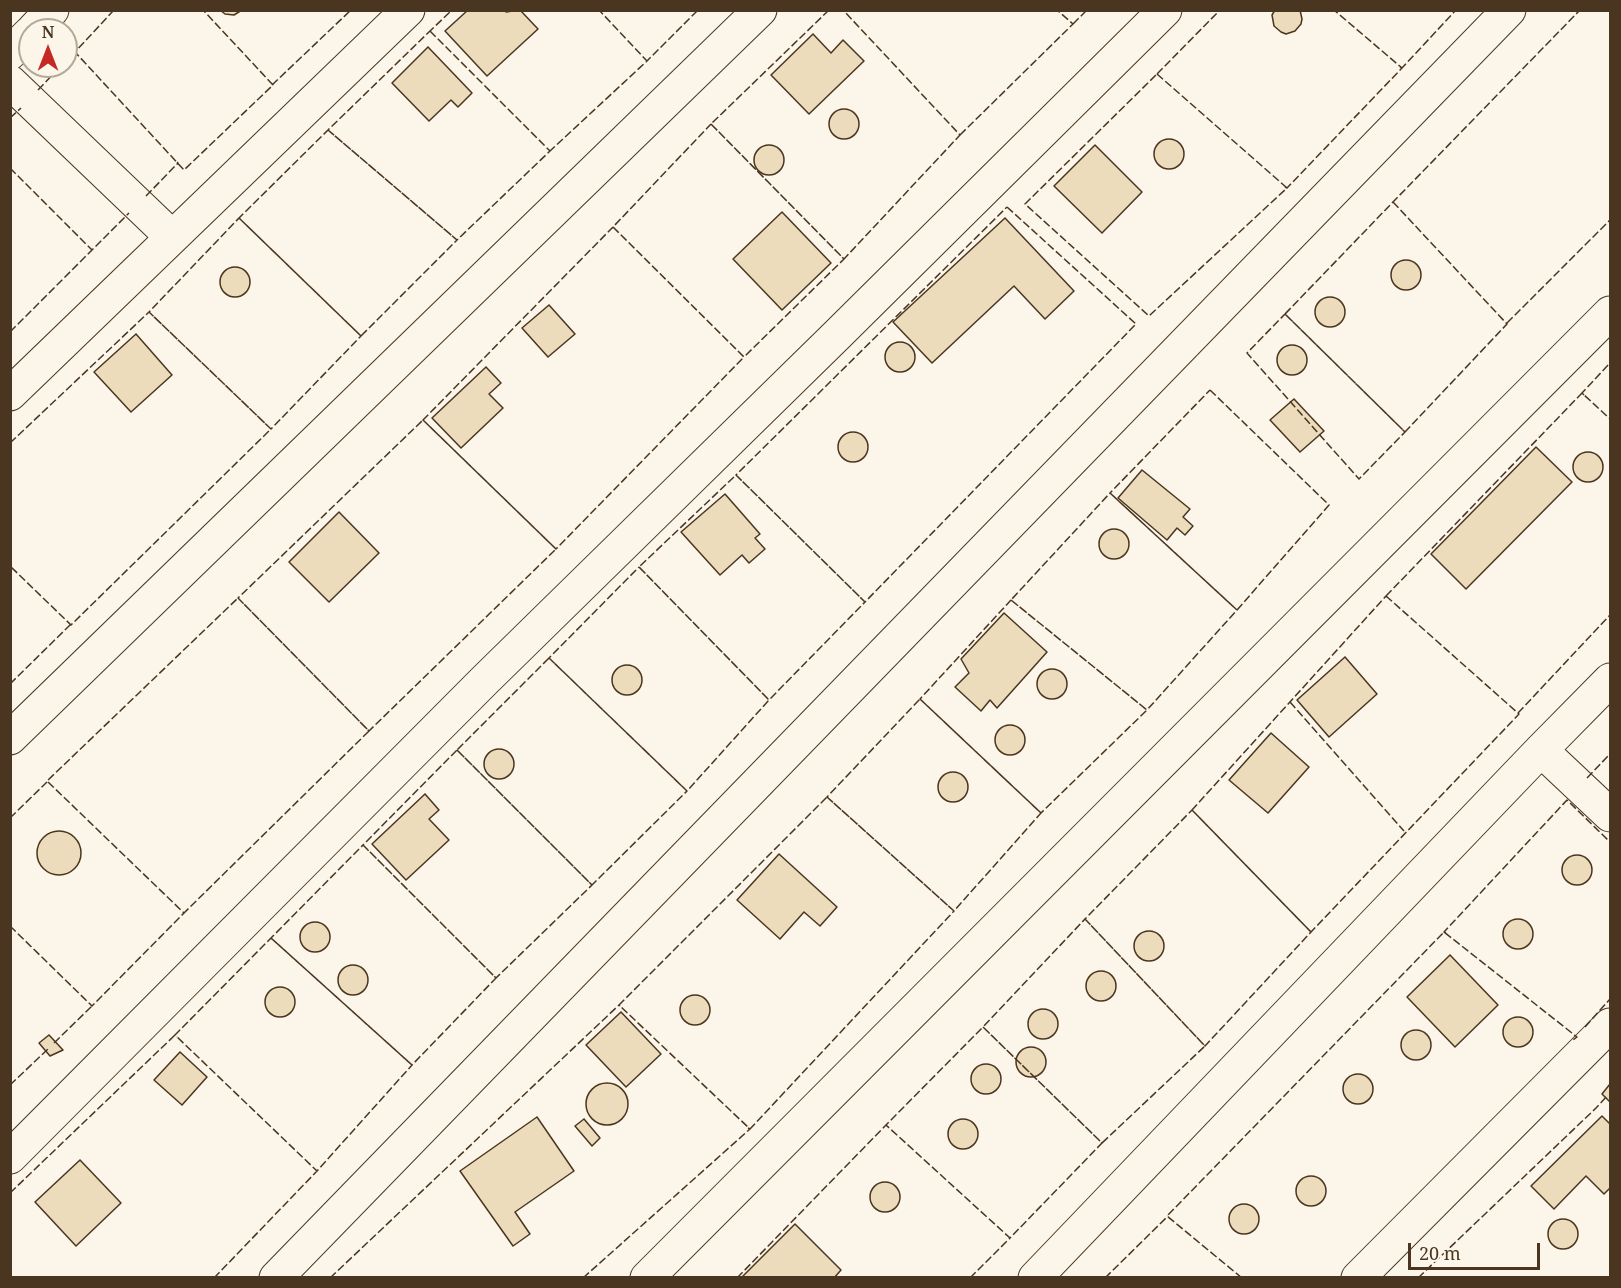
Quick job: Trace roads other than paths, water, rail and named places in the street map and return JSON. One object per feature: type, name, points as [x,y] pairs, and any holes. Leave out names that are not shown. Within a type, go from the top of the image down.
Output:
[{"type":"street","points":[[10,394],[408,10]]},
{"type":"street","points":[[10,738],[760,10]]},
{"type":"street","points":[[10,1157],[484,681],[1165,10]]},
{"type":"street","points":[[276,1278],[1509,10]]},
{"type":"street","points":[[10,82],[172,237]]},
{"type":"street","points":[[647,1278],[1611,313]]},
{"type":"street","points":[[1035,1278],[1541,750],[1611,680]]},
{"type":"street","points":[[1541,750],[1611,815]]},
{"type":"street","points":[[1358,1278],[1611,1025]]}]
